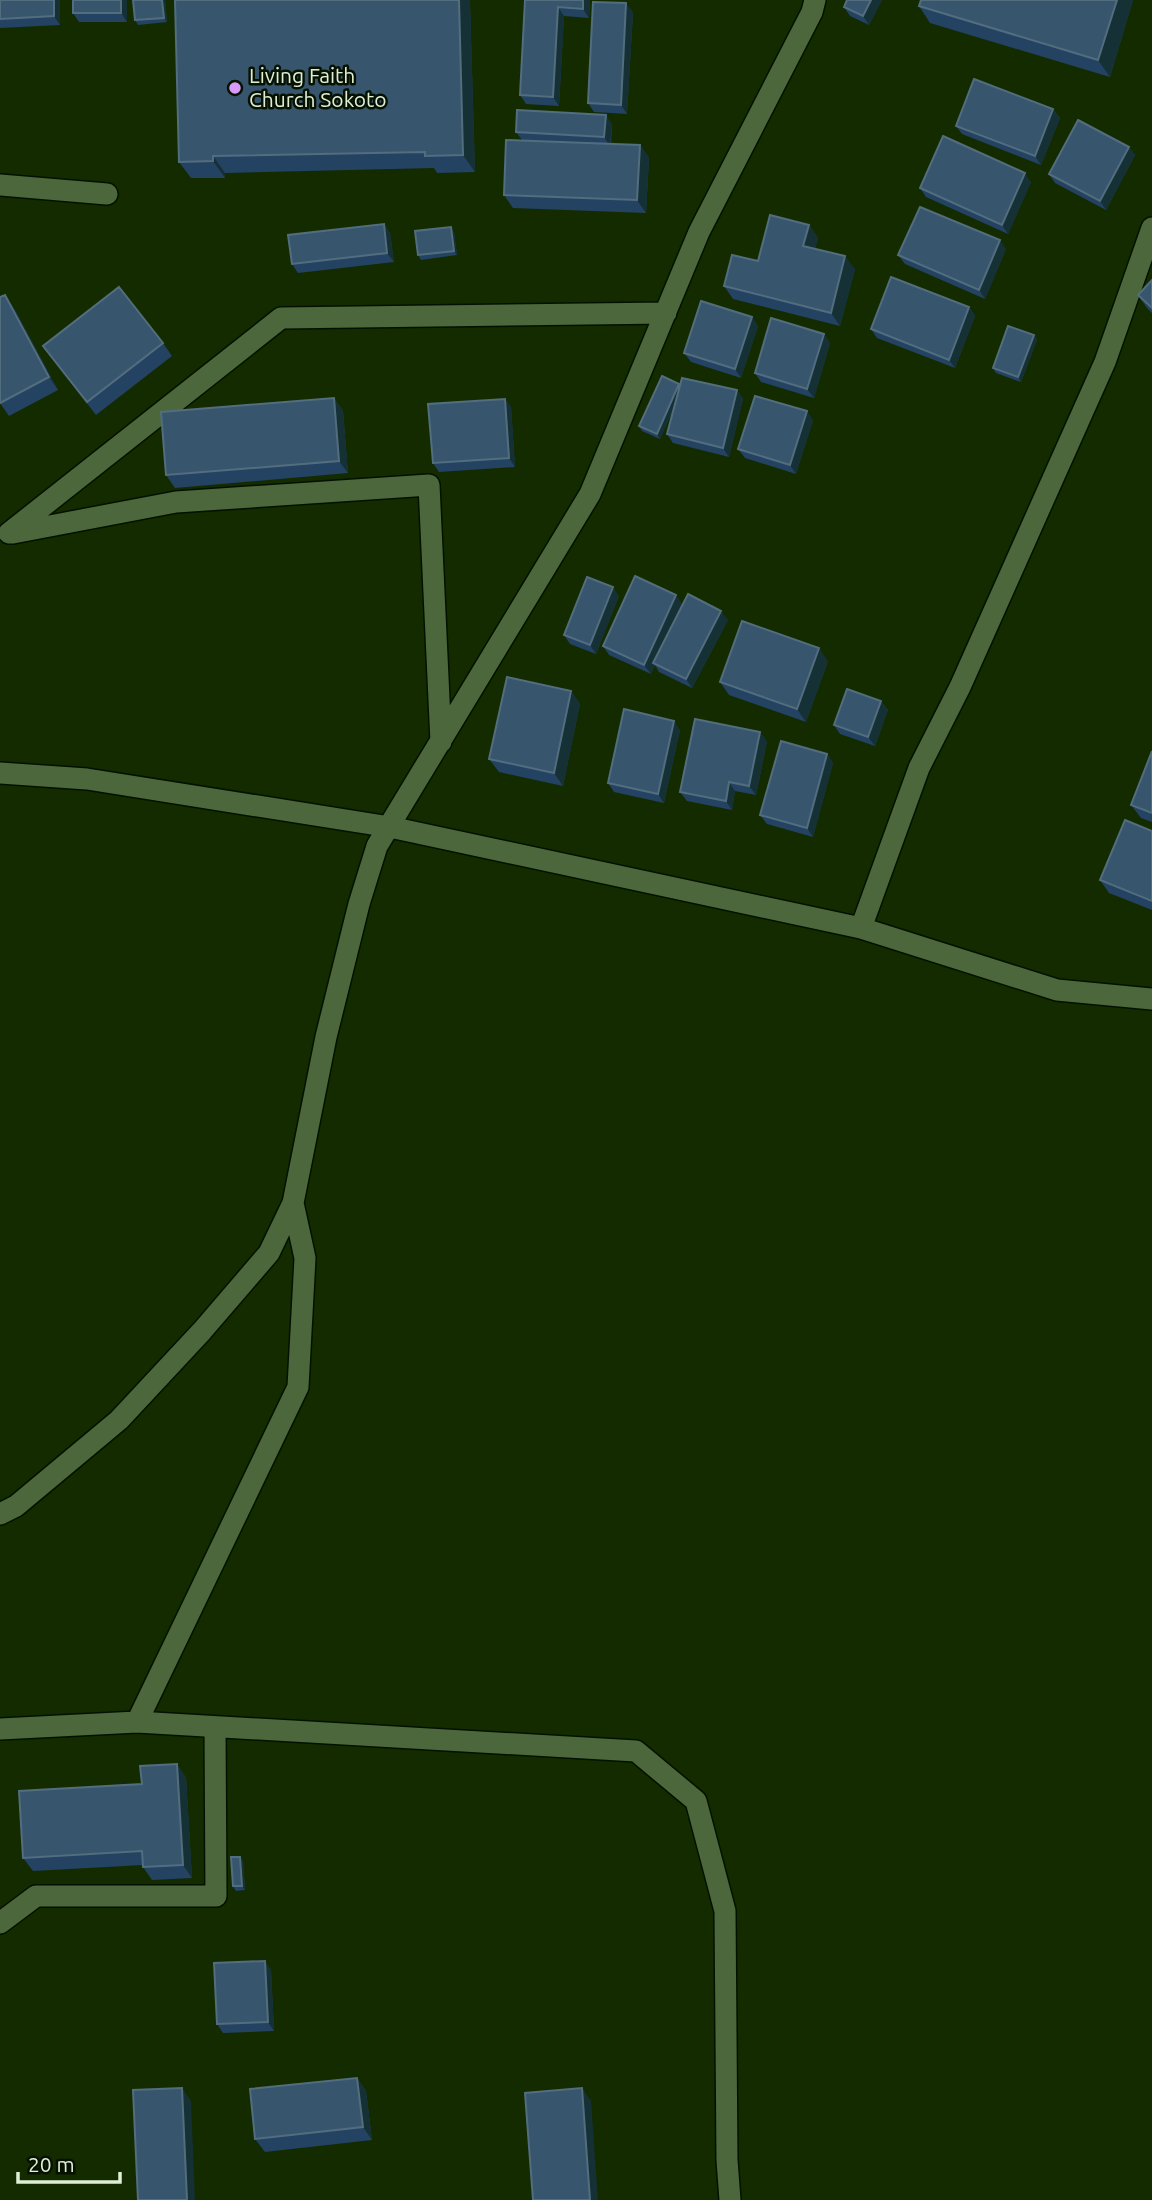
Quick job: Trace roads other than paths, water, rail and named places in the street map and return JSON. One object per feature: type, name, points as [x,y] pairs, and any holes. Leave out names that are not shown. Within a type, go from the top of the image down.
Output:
[{"type":"street","points":[[0,1514],[16,1506],[119,1420],[202,1331],[269,1253],[293,1203],[326,1037],[359,904],[377,846],[590,494],[699,232],[812,12],[815,0]]},
{"type":"street","points":[[0,185],[107,194]]},
{"type":"street","points":[[861,928],[919,768],[960,687],[1105,362],[1152,228]]},
{"type":"street","points":[[5,537],[281,318],[666,313]]},
{"type":"street","points":[[5,537],[176,502],[429,485],[441,742]]},
{"type":"street","points":[[0,773],[87,779],[390,827],[861,928],[1057,990],[1152,999]]},
{"type":"street","points":[[137,1722],[298,1387],[305,1258],[293,1203]]},
{"type":"street","points":[[0,1729],[137,1722],[636,1751],[696,1801],[725,1911],[727,2160],[730,2200]]},
{"type":"street","points":[[0,1923],[36,1896],[216,1896],[215,1727]]},
{"type":"place","name":"Living Faith Church Sokoto","points":[[235,88]]}]
